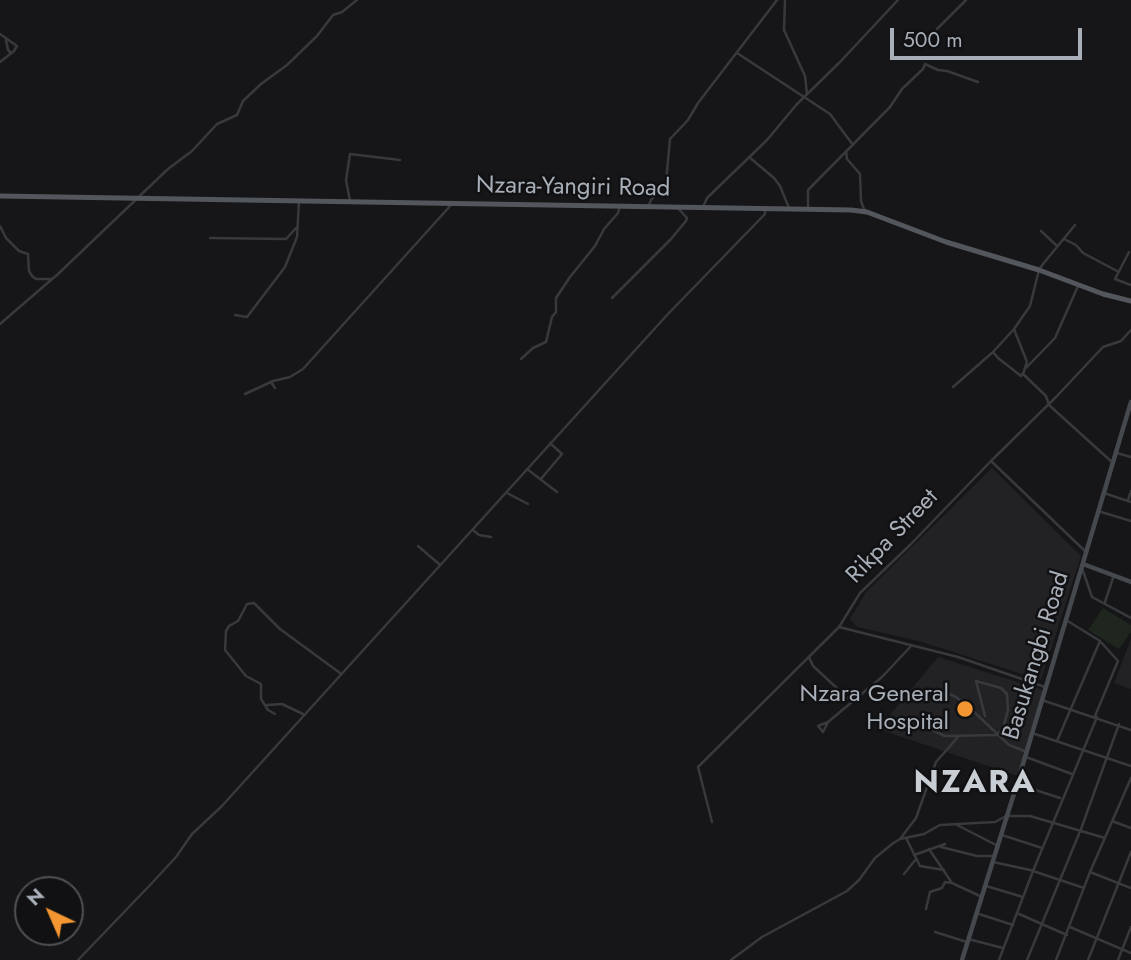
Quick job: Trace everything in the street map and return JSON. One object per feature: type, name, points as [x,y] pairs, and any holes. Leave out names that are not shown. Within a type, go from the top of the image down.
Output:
[{"type":"main road","name":"Nzara-Yangiri Road","points":[[0,196],[765,208],[864,212],[946,242],[1131,301]]},
{"type":"street","points":[[0,324],[52,279],[167,169],[192,151],[217,124],[237,115],[243,101],[287,65],[333,15],[342,12],[357,0]]},
{"type":"street","points":[[649,207],[651,200],[665,185],[670,139],[688,120],[777,0]]},
{"type":"street","points":[[785,0],[784,30],[804,76],[805,95]]},
{"type":"street","points":[[703,207],[705,201],[768,140],[805,95],[841,62],[898,0]]},
{"type":"street","points":[[937,29],[966,0]]},
{"type":"street","points":[[0,34],[6,40],[17,44],[12,53],[0,62]]},
{"type":"street","points":[[6,40],[8,50],[12,53]]},
{"type":"street","points":[[737,53],[785,86],[805,95],[830,114],[853,145]]},
{"type":"street","points":[[808,209],[808,190],[890,107],[925,64],[978,82]]},
{"type":"street","points":[[846,151],[847,159]]},
{"type":"street","points":[[350,201],[346,180],[350,155],[400,160]]},
{"type":"street","points":[[842,155],[860,174],[864,212]]},
{"type":"street","points":[[749,157],[774,178],[789,209]]},
{"type":"street","points":[[235,315],[247,317],[274,283],[290,256],[298,226],[299,201]]},
{"type":"street","points":[[246,394],[271,382],[290,377],[303,369],[454,203]]},
{"type":"street","points":[[521,359],[533,348],[546,342],[552,317],[556,312],[556,298],[618,213],[620,206]]},
{"type":"street","points":[[612,298],[686,221],[687,218],[677,207]]},
{"type":"street","points":[[78,960],[176,857],[192,834],[222,807],[667,315],[763,217],[765,208]]},
{"type":"street","points":[[953,387],[993,352],[1014,329],[1030,306],[1039,270],[1075,225]]},
{"type":"street","points":[[0,226],[6,238],[19,251],[28,254],[32,276],[36,279],[52,279]]},
{"type":"street","points":[[210,238],[286,239],[298,226]]},
{"type":"street","points":[[1041,231],[1057,246]]},
{"type":"street","points":[[1064,239],[1076,245],[1083,253],[1117,271]]},
{"type":"street","points":[[1129,252],[1117,271],[1116,280],[1131,285]]},
{"type":"street","points":[[1026,368],[1055,338],[1079,285]]},
{"type":"street","points":[[1014,329],[1027,362],[1023,374]]},
{"type":"street","name":"Rikpa Street","points":[[712,822],[698,767],[839,627],[860,593],[1104,347],[1121,341],[1131,330]]},
{"type":"street","points":[[993,352],[1021,376],[1023,374],[1046,396],[1049,405],[1112,463]]},
{"type":"street","points":[[271,382],[275,388]]},
{"type":"street","name":"Basukangbi Road","points":[[962,960],[1131,402]]},
{"type":"street","points":[[541,479],[562,454],[550,443]]},
{"type":"street","points":[[1115,453],[1131,457]]},
{"type":"street","points":[[991,461],[1086,552]]},
{"type":"street","points":[[527,469],[556,492]]},
{"type":"street","points":[[1104,493],[1129,501],[1131,491]]},
{"type":"street","points":[[507,493],[528,504]]},
{"type":"street","points":[[1098,511],[1131,521]]},
{"type":"street","points":[[473,530],[491,537]]},
{"type":"street","points":[[418,546],[439,564]]},
{"type":"street","points":[[1083,566],[1131,582]]},
{"type":"street","points":[[1083,566],[1092,597],[1131,618]]},
{"type":"street","points":[[1105,603],[1114,575]]},
{"type":"street","points":[[275,714],[268,710],[261,699],[261,684],[238,669],[225,650],[226,631],[229,625],[238,621],[247,604],[254,603],[280,629],[341,674]]},
{"type":"street","points":[[999,960],[1118,661],[1100,641],[1066,620]]},
{"type":"street","points":[[839,627],[914,644],[1045,687]]},
{"type":"street","points":[[1057,741],[1100,641]]},
{"type":"street","points":[[828,722],[882,677],[914,644]]},
{"type":"street","points":[[809,657],[813,666],[852,702]]},
{"type":"street","points":[[930,726],[945,736],[997,734],[1003,727],[1008,710],[1007,694],[1001,688],[976,681],[985,716]]},
{"type":"street","points":[[947,693],[972,710],[1009,745],[1072,774]]},
{"type":"street","points":[[1042,700],[1131,730]]},
{"type":"street","points":[[267,705],[282,704],[304,715]]},
{"type":"street","points":[[1027,960],[1119,724]]},
{"type":"street","points":[[1032,733],[1131,766]]},
{"type":"street","points":[[731,960],[762,937],[847,891],[859,880],[875,859],[900,839],[917,816],[936,762],[958,737]]},
{"type":"street","points":[[1056,960],[1131,778]]},
{"type":"street","points":[[1017,784],[1062,799]]},
{"type":"street","points":[[900,839],[924,834],[943,824],[995,822],[1006,816],[1030,816],[1105,838]]},
{"type":"street","points":[[1112,821],[1131,828]]},
{"type":"street","points":[[911,823],[906,838],[920,866],[944,870]]},
{"type":"street","points":[[956,825],[998,846]]},
{"type":"street","points":[[1002,835],[1042,848]]},
{"type":"street","points":[[904,874],[915,857],[943,845],[1084,888]]},
{"type":"street","points":[[929,849],[952,883]]},
{"type":"street","points":[[1088,960],[1131,852]]},
{"type":"street","points":[[1090,873],[1131,888]]},
{"type":"street","points":[[926,909],[930,892],[942,888],[945,882],[982,897]]},
{"type":"street","points":[[986,886],[1023,897]]},
{"type":"street","points":[[976,913],[1013,925]]},
{"type":"street","points":[[1017,914],[1067,935]]},
{"type":"street","points":[[1118,960],[1131,927]]},
{"type":"street","points":[[1070,928],[1131,953]]},
{"type":"street","points":[[935,932],[1003,948]]},
{"type":"shaded area","points":[[992,468],[1081,556],[1041,680],[919,641],[857,627],[850,619],[866,592]]},
{"type":"shaded area","points":[[1103,608],[1131,625],[1131,632],[1119,649],[1088,630]]},
{"type":"shaded area","points":[[1131,639],[1131,689],[1114,683]]},
{"type":"shaded area","name":"Nzara General Hospital","points":[[938,657],[1043,690],[1018,776],[878,729]]},
{"type":"place","name":"Nzara General Hospital","points":[[965,709]]},
{"type":"district","name":"NZARA","points":[[975,784]]}]
